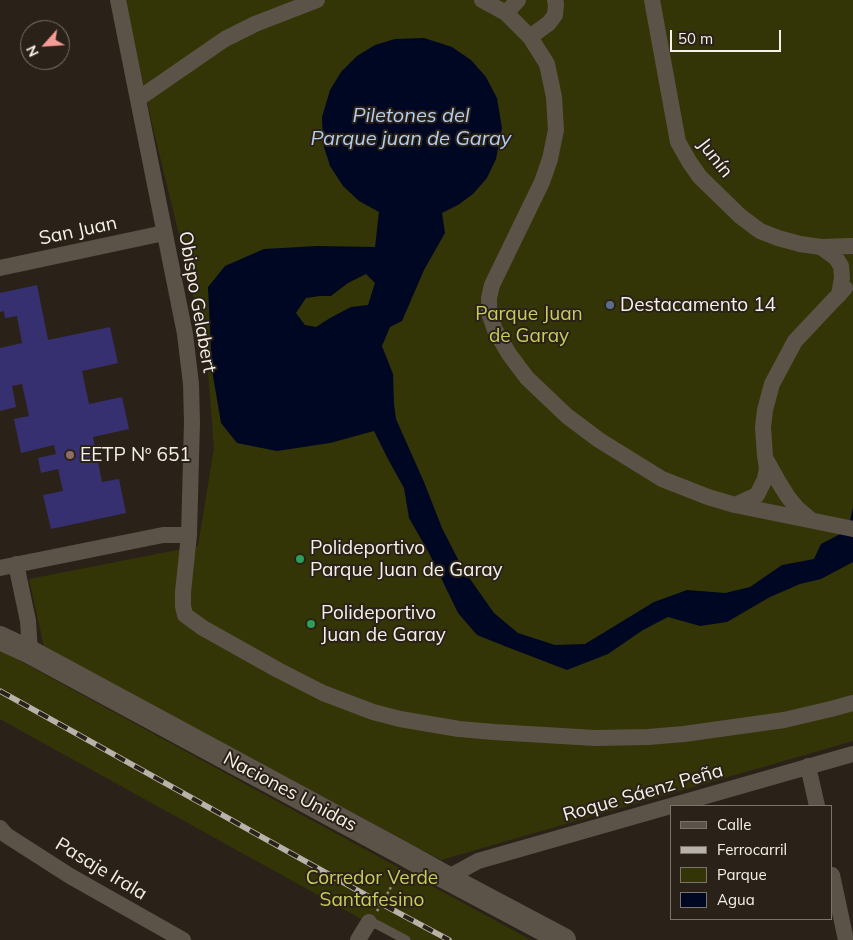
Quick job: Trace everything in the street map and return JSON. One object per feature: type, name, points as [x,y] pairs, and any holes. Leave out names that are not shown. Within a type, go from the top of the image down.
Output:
[{"type":"street","name":"Obispo Gelabert","points":[[118,0],[185,334],[191,384],[192,422],[189,535],[183,592],[184,615],[203,628],[323,693],[373,712],[400,719],[459,728],[595,738],[684,734],[784,720],[853,703]]},
{"type":"street","points":[[138,99],[225,39],[255,24],[317,0]]},
{"type":"street","points":[[482,0],[506,13],[530,37],[547,64],[554,97],[556,130],[550,159],[542,182],[492,285],[489,298],[489,313],[495,330],[510,354],[528,378],[567,416],[599,440],[662,479],[708,498],[846,527]]},
{"type":"street","points":[[506,13],[518,0]]},
{"type":"street","points":[[530,37],[549,23],[555,15],[555,0]]},
{"type":"street","name":"Junín","points":[[652,0],[678,142],[690,164],[700,177],[740,216],[760,231],[800,244],[820,247],[853,246]]},
{"type":"street","name":"San Juan","points":[[0,268],[164,234]]},
{"type":"street","name":"Junín","points":[[820,247],[836,258],[841,266],[842,278],[839,294]]},
{"type":"street","points":[[735,505],[758,495],[765,479],[767,468],[765,456],[765,410],[772,384],[796,342],[853,279]]},
{"type":"street","points":[[765,456],[788,497],[811,520]]},
{"type":"street","points":[[11,641],[28,621],[8,566],[163,535],[189,535]]},
{"type":"street","name":"Naciones Unidas","points":[[11,641],[564,940]]},
{"type":"street","name":"Roque Sáenz Peña","points":[[673,805],[853,754]]},
{"type":"street","points":[[808,766],[817,805]]},
{"type":"street","name":"Roque Sáenz Peña","points":[[447,878],[478,861],[670,806]]},
{"type":"street","name":"Pasaje Irala","points":[[2,835],[70,876],[184,940]]},
{"type":"street","points":[[833,880],[846,940]]},
{"type":"street","points":[[358,940],[368,922]]},
{"type":"lane","points":[[368,922],[378,925],[406,940]]},
{"type":"path","points":[[368,922],[382,904],[394,881]]},
{"type":"green space","name":"Parque Juan de Garay","points":[[125,0],[853,0],[853,741],[441,860],[44,647],[29,579],[198,546],[214,448],[207,357]]},
{"type":"green space","name":"Corredor Verde Santafesino","points":[[0,650],[531,940],[399,940],[0,719]]},
{"type":"water","name":"Piletones del Parque juan de Garay","points":[[424,38],[452,47],[471,60],[486,77],[497,98],[502,128],[496,159],[487,178],[473,194],[458,205],[442,213],[445,233],[424,270],[402,321],[390,327],[382,346],[393,374],[396,419],[442,528],[463,569],[494,613],[518,633],[555,645],[585,644],[654,602],[687,590],[725,593],[750,587],[782,565],[814,559],[821,544],[848,530],[853,507],[853,562],[821,579],[800,584],[770,597],[727,622],[700,626],[668,617],[643,630],[608,654],[567,670],[477,635],[458,613],[429,553],[409,518],[404,488],[374,431],[330,443],[277,451],[237,443],[221,423],[212,370],[208,287],[225,266],[264,249],[317,246],[375,247],[379,212],[359,201],[343,186],[330,166],[323,144],[322,117],[330,90],[341,72],[357,56],[375,45],[395,39]],"holes":[[[366,274],[375,283],[368,305],[351,307],[316,327],[305,325],[296,313],[306,298],[331,296],[348,283]]]},
{"type":"building","points":[[37,285],[48,340],[110,327],[118,363],[82,371],[89,404],[122,397],[129,429],[93,437],[102,482],[119,479],[126,513],[51,529],[43,495],[63,491],[58,469],[41,473],[38,458],[56,454],[54,445],[21,453],[14,419],[29,416],[22,384],[12,386],[16,407],[0,411],[0,348],[22,343],[17,316],[5,318],[4,311],[0,312],[0,293]]},
{"type":"railway","points":[[0,691],[449,940]]},
{"type":"place","name":"Destacamento 14","points":[[610,305]]},
{"type":"place","name":"EETP Nº 651","points":[[70,455]]},
{"type":"place","name":"Polideportivo Parque Juan de Garay","points":[[300,559]]},
{"type":"place","name":"Polideportivo Juan de Garay","points":[[311,624]]}]
